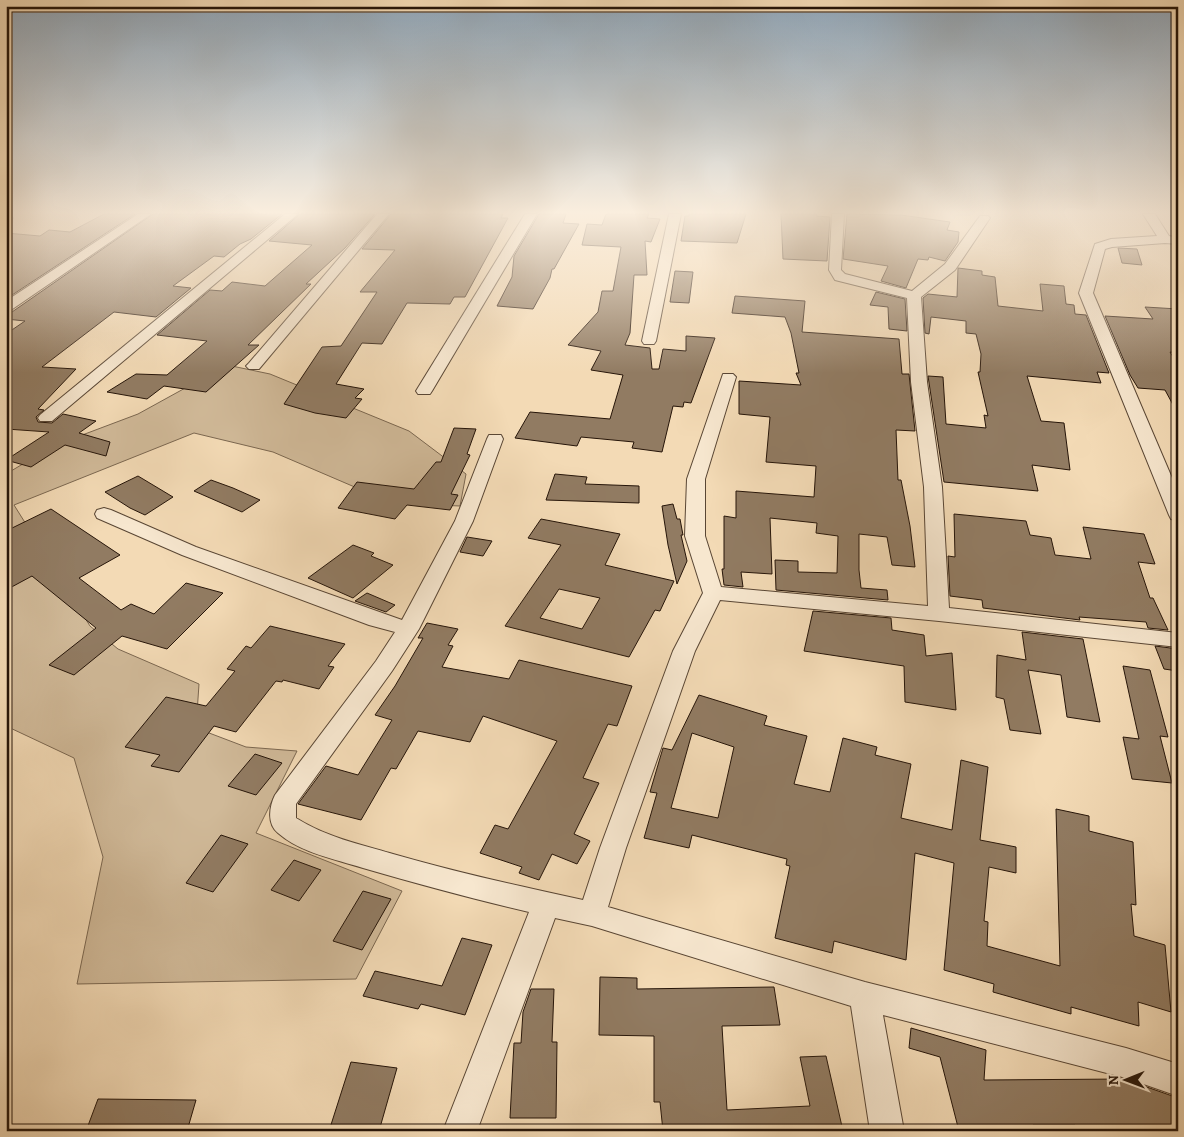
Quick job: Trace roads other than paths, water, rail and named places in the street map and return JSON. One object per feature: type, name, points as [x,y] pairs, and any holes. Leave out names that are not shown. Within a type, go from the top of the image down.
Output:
[{"type":"street","points":[[6,307],[66,267]]},
{"type":"street","points":[[46,418],[228,267]]},
{"type":"street","points":[[254,366],[338,267]]},
{"type":"street","points":[[424,390],[499,267]]},
{"type":"street","points":[[649,341],[664,267]]},
{"type":"street","points":[[835,267],[840,277],[914,296]]},
{"type":"street","points":[[914,296],[950,267]]},
{"type":"street","points":[[1093,267],[1086,293],[1178,515]]},
{"type":"street","points":[[914,296],[919,382],[933,487],[940,614]]},
{"type":"street","points":[[592,914],[613,848],[684,651],[713,593],[695,536],[696,479],[728,377]]},
{"type":"street","points":[[495,439],[464,521],[408,629],[384,666],[284,802],[282,815],[286,825],[304,837],[330,847],[446,881],[592,914],[865,996],[1126,1063],[1178,1080]]},
{"type":"street","points":[[104,514],[188,552],[377,620],[408,629]]},
{"type":"street","points":[[713,593],[940,614],[1178,640]]},
{"type":"street","points":[[460,1131],[546,904]]},
{"type":"street","points":[[865,996],[887,1131]]}]
